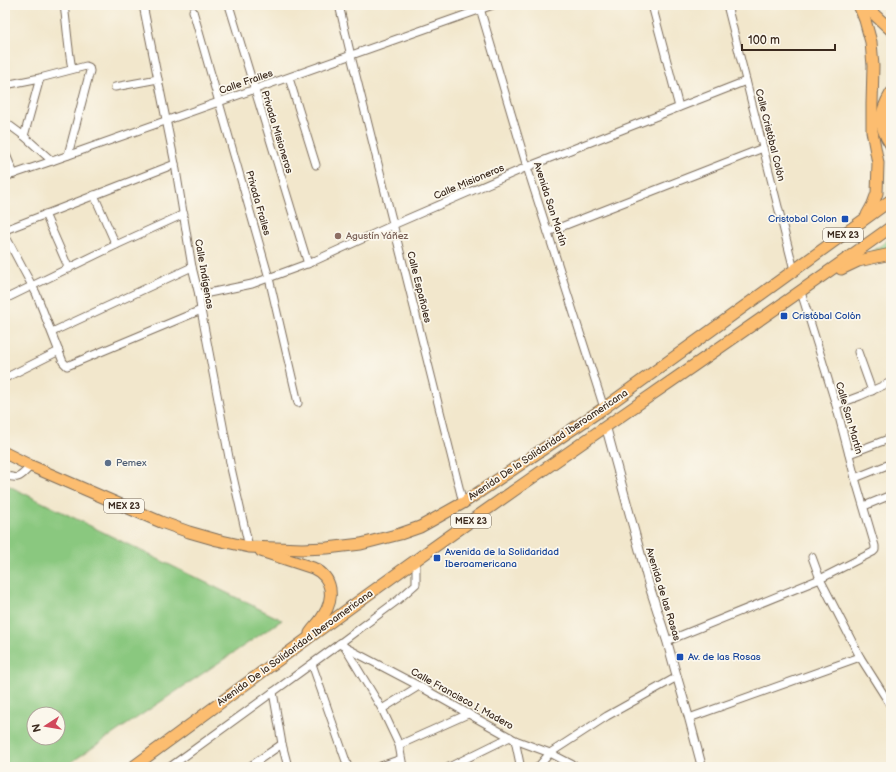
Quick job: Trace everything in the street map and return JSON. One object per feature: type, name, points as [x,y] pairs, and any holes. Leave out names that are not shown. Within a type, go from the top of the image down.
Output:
[{"type":"highway","points":[[859,5],[871,42],[873,66],[872,131],[878,163],[877,193],[864,220]]},
{"type":"highway","points":[[864,5],[891,30]]},
{"type":"highway","points":[[891,93],[884,106],[881,119],[884,136],[891,145]]},
{"type":"highway","name":"Avenida De la Solidaridad Iberoamericana","points":[[5,453],[31,466],[161,522],[217,540],[249,547],[287,549],[326,548],[361,544],[400,534],[420,527],[463,503],[604,408],[891,200]]},
{"type":"highway","name":"Avenida De la Solidaridad Iberoamericana","points":[[133,767],[416,560],[814,283],[891,227]]},
{"type":"highway","points":[[814,283],[858,262],[891,254]]},
{"type":"highway","points":[[249,547],[313,568],[327,580],[330,585],[330,599],[324,616],[300,644]]},
{"type":"street","points":[[64,5],[72,69]]},
{"type":"street","name":"Calle Indígenas","points":[[143,5],[167,121],[192,266],[199,295],[231,468],[249,547]]},
{"type":"street","name":"Privada Misioneros","points":[[229,5],[308,264]]},
{"type":"street","name":"Calle Españoles","points":[[340,5],[350,56],[463,503]]},
{"type":"street","name":"Calle Frailes","points":[[5,177],[52,162],[68,155],[289,78],[479,7],[494,5]]},
{"type":"street","points":[[652,5],[679,107]]},
{"type":"street","name":"Calle Cristóbal Colón","points":[[727,5],[794,270]]},
{"type":"street","name":"Avenida San Martín","points":[[479,7],[527,167],[604,408]]},
{"type":"street","name":"Privada Frailes","points":[[193,11],[269,278],[298,403]]},
{"type":"street","points":[[5,85],[86,66],[89,67],[90,71],[68,155]]},
{"type":"street","points":[[24,136],[40,78]]},
{"type":"street","points":[[289,78],[316,165]]},
{"type":"street","points":[[115,87],[158,79]]},
{"type":"street","name":"Calle Misioneros","points":[[199,295],[252,284],[308,264],[393,225],[527,167],[746,81]]},
{"type":"street","points":[[5,122],[24,136],[52,162]]},
{"type":"street","points":[[548,232],[763,148]]},
{"type":"street","points":[[5,152],[14,174]]},
{"type":"street","points":[[175,164],[45,214],[5,235],[36,293],[58,351],[63,362],[68,366],[201,310]]},
{"type":"street","points":[[94,195],[116,245]]},
{"type":"street","points":[[45,214],[68,269]]},
{"type":"street","points":[[5,300],[116,245],[184,214]]},
{"type":"street","points":[[52,332],[192,266]]},
{"type":"street","name":"Calle San Martín","points":[[801,292],[836,405],[875,550],[820,579]]},
{"type":"street","points":[[5,378],[58,351]]},
{"type":"street","points":[[858,352],[872,391]]},
{"type":"street","points":[[836,405],[891,382]]},
{"type":"street","name":"Avenida de las Rosas","points":[[606,427],[649,585],[668,641],[702,767]]},
{"type":"street","points":[[849,454],[891,438]]},
{"type":"street","points":[[855,478],[890,464]]},
{"type":"street","points":[[5,475],[13,478],[20,477],[31,466]]},
{"type":"street","points":[[864,506],[891,495]]},
{"type":"street","points":[[812,557],[820,579],[860,657],[891,706]]},
{"type":"street","points":[[170,767],[312,664],[342,645],[398,600],[416,584],[416,560]]},
{"type":"street","points":[[668,641],[820,579]]},
{"type":"street","points":[[342,645],[382,709],[399,745],[403,767]]},
{"type":"street","name":"Calle Francisco I. Madero","points":[[342,645],[419,686],[512,739],[550,754],[577,767]]},
{"type":"street","points":[[689,718],[860,657]]},
{"type":"street","points":[[312,664],[348,767]]},
{"type":"street","points":[[538,767],[550,754],[607,716],[677,677]]},
{"type":"street","points":[[382,709],[419,686]]},
{"type":"street","points":[[273,692],[282,744],[288,767]]},
{"type":"street","points":[[399,745],[468,714]]},
{"type":"street","points":[[449,767],[512,739],[520,764]]},
{"type":"street","points":[[249,767],[282,744]]},
{"type":"street","points":[[378,767],[401,759]]},
{"type":"green space","points":[[891,238],[891,250],[870,253]]},
{"type":"green space","points":[[5,484],[282,620],[64,767],[5,767]]},
{"type":"place","name":"Cristobal Colon","points":[[845,219]]},
{"type":"place","name":"Agustín Yáñez","points":[[338,236]]},
{"type":"place","name":"Cristóbal Colón","points":[[784,316]]},
{"type":"place","name":"Pemex","points":[[108,463]]},
{"type":"place","name":"Avenida de la Solidaridad Iberoamericana","points":[[437,558]]},
{"type":"place","name":"Av. de las Rosas","points":[[680,657]]}]
